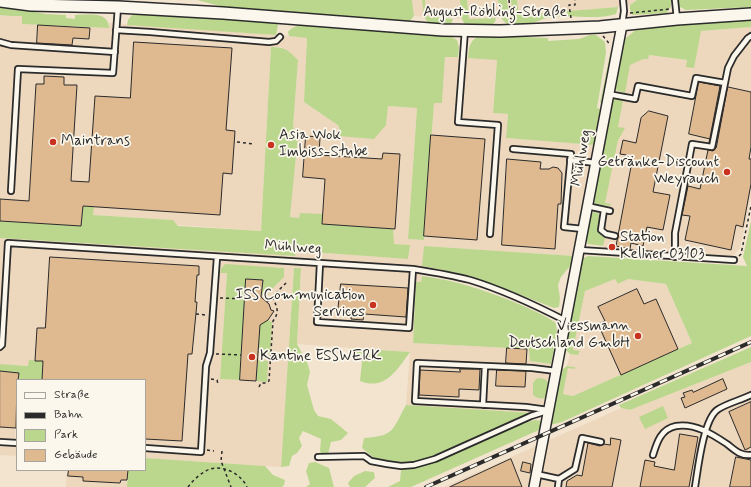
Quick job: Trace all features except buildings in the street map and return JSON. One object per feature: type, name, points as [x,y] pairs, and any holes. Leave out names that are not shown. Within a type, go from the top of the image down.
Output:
[{"type":"street","name":"August-Röbling-Straße","points":[[0,1],[31,5],[118,3],[465,30],[513,31],[751,14]]},
{"type":"street","name":"Mühlweg","points":[[534,487],[622,24]]},
{"type":"lane","points":[[622,24],[624,11],[623,0]]},
{"type":"lane","points":[[675,0],[677,19]]},
{"type":"lane","points":[[11,191],[18,69],[113,73],[118,3]]},
{"type":"lane","points":[[116,30],[261,42],[276,41],[280,38]]},
{"type":"lane","points":[[465,30],[458,122],[498,125],[490,234]]},
{"type":"lane","points":[[675,257],[675,234],[692,144],[712,147],[728,68],[734,56],[751,36]]},
{"type":"lane","points":[[0,42],[11,45],[115,52]]},
{"type":"lane","points":[[608,94],[635,98],[638,86],[692,96],[696,78],[725,82]]},
{"type":"lane","points":[[513,149],[571,154],[564,227],[583,229]]},
{"type":"lane","points":[[570,160],[596,163]]},
{"type":"lane","points":[[588,206],[610,211]]},
{"type":"lane","points":[[604,210],[601,230],[606,234],[616,236]]},
{"type":"lane","name":"Mühlweg","points":[[0,347],[2,345],[8,243],[413,269],[470,280],[566,321]]},
{"type":"lane","points":[[580,250],[734,260]]},
{"type":"lane","points":[[146,448],[200,452],[206,366],[210,353],[217,257]]},
{"type":"lane","points":[[320,263],[317,322],[409,328],[413,269]]},
{"type":"lane","points":[[548,410],[526,407],[415,401],[417,363],[532,368],[556,371]]},
{"type":"lane","points":[[483,405],[485,366]]},
{"type":"lane","points":[[695,487],[705,431],[710,419],[717,410],[751,395]]},
{"type":"lane","points":[[318,457],[364,456],[371,460],[387,464],[401,466],[414,465],[435,459],[531,416],[548,410]]},
{"type":"lane","points":[[653,455],[657,442],[664,432],[672,427],[682,425],[695,426],[727,444],[740,454],[751,455]]},
{"type":"lane","points":[[536,474],[559,479],[575,469],[582,438],[601,442]]},
{"type":"lane","points":[[0,442],[16,443]]},
{"type":"lane","points":[[558,487],[559,479]]},
{"type":"path","points":[[509,0],[513,31]]},
{"type":"path","points":[[574,0],[575,5],[569,5],[570,18],[577,18]]},
{"type":"path","points":[[237,142],[254,144]]},
{"type":"path","points":[[734,260],[741,254],[751,206]]},
{"type":"path","points":[[267,302],[288,281]]},
{"type":"path","points":[[259,387],[261,383],[266,383],[269,381],[273,321],[277,315],[278,308],[272,297]]},
{"type":"path","points":[[214,298],[245,299]]},
{"type":"path","points":[[196,314],[213,315]]},
{"type":"path","points":[[210,353],[241,355]]},
{"type":"path","points":[[270,357],[283,358]]},
{"type":"path","points":[[205,379],[217,380],[218,384]]},
{"type":"path","points":[[222,451],[220,462],[231,487]]},
{"type":"path","points":[[188,487],[198,477],[210,469],[223,469],[237,475],[247,487]]},
{"type":"shaded area","points":[[412,0],[422,0],[424,17],[414,16]]},
{"type":"shaded area","points":[[425,0],[460,0],[462,19],[426,16]]},
{"type":"shaded area","points":[[467,0],[498,0],[500,18],[469,19]]},
{"type":"shaded area","points":[[517,0],[637,0],[630,5],[618,7],[519,15]]},
{"type":"shaded area","points":[[0,15],[22,16],[22,24],[109,28],[109,23],[307,37],[304,102],[339,126],[386,125],[388,106],[417,108],[408,239],[424,240],[434,103],[442,103],[445,56],[497,59],[493,113],[508,114],[506,138],[594,145],[574,256],[424,246],[421,282],[416,282],[413,343],[529,349],[530,361],[551,364],[542,410],[533,413],[406,405],[410,352],[297,344],[301,268],[294,268],[281,467],[146,458],[146,379],[42,379],[43,361],[28,366],[0,364],[0,238],[295,256],[297,251],[408,259],[410,245],[393,244],[393,229],[322,224],[300,213],[299,218],[290,217],[298,135],[293,127],[298,60],[281,47],[271,47],[261,231],[178,225],[172,220],[93,215],[83,206],[81,226],[0,221]],"holes":[[[225,265],[284,268],[262,294],[263,280],[246,279],[240,380],[220,379],[227,273],[220,273]]]},
{"type":"shaded area","points":[[751,27],[751,196],[740,248],[733,256],[603,249],[604,238],[600,236],[598,231],[630,65],[649,55],[687,60],[701,31]]},
{"type":"shaded area","points":[[615,279],[618,284],[628,279],[666,284],[692,343],[573,396],[563,394],[568,367],[575,369],[575,367],[567,366],[570,354],[578,355],[580,352],[573,350],[585,291]]},
{"type":"shaded area","points":[[751,362],[751,487],[444,487],[621,408],[630,410]]},
{"type":"shaded area","points":[[0,371],[19,373],[18,379],[16,379],[16,456],[0,455]]},
{"type":"shaded area","points":[[67,471],[128,471],[127,487],[66,487]]},
{"type":"green space","points":[[197,0],[412,0],[414,16],[409,22],[259,11],[224,7]]},
{"type":"green space","points":[[422,0],[425,0],[426,16],[453,19],[451,25],[429,24],[424,17]]},
{"type":"green space","points":[[460,0],[467,0],[469,19],[496,18],[495,22],[490,26],[465,25],[462,19]]},
{"type":"green space","points":[[498,0],[507,0],[510,25],[501,18]]},
{"type":"green space","points":[[511,0],[517,0],[519,15],[618,7],[616,14],[607,16],[564,16],[545,19],[529,24],[513,25]]},
{"type":"green space","points":[[637,0],[671,0],[671,6],[667,13],[633,15],[630,10],[630,5]]},
{"type":"green space","points":[[678,0],[751,0],[751,7],[686,10],[678,6]]},
{"type":"green space","points":[[0,6],[46,14],[66,15],[66,18],[75,19],[75,15],[102,16],[106,19],[109,28],[22,24],[22,16],[0,15]]},
{"type":"green space","points":[[132,15],[174,15],[275,22],[278,25],[276,35],[127,25],[128,20]]},
{"type":"green space","points":[[751,19],[751,27],[701,31],[694,68],[686,67],[687,60],[649,55],[648,59],[643,59],[630,65],[625,93],[615,89],[623,43],[626,38],[637,29]]},
{"type":"green space","points":[[310,24],[436,33],[450,36],[457,40],[459,47],[458,57],[445,57],[442,103],[434,103],[424,240],[408,239],[417,108],[388,106],[386,125],[374,139],[339,136],[339,126],[304,102],[307,38],[289,36],[288,32],[295,27]]},
{"type":"green space","points":[[482,35],[548,38],[548,41],[579,39],[590,35],[596,35],[605,42],[606,53],[597,108],[601,109],[594,145],[506,138],[508,114],[493,113],[497,60],[468,58],[471,44],[475,39]]},
{"type":"green space","points":[[271,47],[286,50],[298,60],[293,127],[298,135],[290,217],[299,218],[300,213],[323,214],[323,224],[393,229],[394,244],[410,245],[408,259],[297,251],[295,256],[0,238],[0,221],[81,226],[83,206],[94,207],[93,215],[173,220],[178,226],[261,231]]},
{"type":"green space","points":[[611,49],[609,73],[603,103],[600,103]]},
{"type":"green space","points":[[615,99],[623,101],[618,127],[625,128],[618,140],[605,203],[611,204],[610,206],[595,204],[593,199],[611,101]]},
{"type":"green space","points":[[594,212],[598,213],[601,217],[599,231],[605,238],[603,246],[588,244],[586,239],[591,214]]},
{"type":"green space","points":[[751,221],[751,336],[562,422],[550,425],[562,370],[567,366],[575,367],[575,369],[568,368],[563,394],[573,396],[692,343],[666,284],[628,279],[618,284],[615,279],[585,291],[573,350],[580,351],[578,355],[570,354],[565,349],[582,259],[588,256],[747,266],[743,257]]},
{"type":"green space","points":[[424,246],[574,256],[571,265],[561,277],[558,285],[560,298],[559,307],[554,308],[466,275],[422,266]]},
{"type":"green space","points":[[225,264],[284,268],[284,277],[266,295],[262,295],[262,280],[246,279],[240,380],[220,379],[227,273],[220,273]]},
{"type":"green space","points":[[294,268],[301,268],[297,344],[307,362],[310,372],[307,385],[314,410],[318,416],[331,419],[348,433],[341,440],[331,442],[328,454],[322,455],[320,451],[321,439],[303,431],[299,438],[302,446],[297,453],[292,456],[289,466],[281,467]]},
{"type":"green space","points":[[422,276],[457,283],[491,293],[530,309],[556,323],[557,333],[551,364],[530,361],[529,349],[413,343],[416,282],[421,282]]},
{"type":"green space","points":[[268,320],[272,322],[270,354],[258,353],[260,324]]},
{"type":"green space","points":[[751,347],[751,362],[630,410],[621,408],[619,405]]},
{"type":"green space","points":[[348,348],[410,352],[390,377],[377,383],[369,383],[360,381],[362,362],[358,354]]},
{"type":"green space","points":[[29,360],[43,361],[42,379],[18,379],[19,373],[0,371],[0,364],[28,366]]},
{"type":"green space","points":[[258,360],[268,361],[267,382],[256,381]]},
{"type":"green space","points":[[539,378],[545,379],[548,382],[547,394],[545,398],[539,398],[533,395],[533,383]]},
{"type":"green space","points":[[406,405],[533,413],[468,443],[458,445],[441,454],[420,462],[402,463],[374,458],[362,448],[364,438],[382,436],[391,430],[395,426]]},
{"type":"green space","points":[[663,406],[668,418],[645,429],[639,417]]},
{"type":"green space","points":[[535,420],[541,421],[539,430],[411,487],[388,487],[400,481],[401,470],[415,468],[442,459],[505,430]]},
{"type":"green space","points":[[146,458],[265,466],[273,475],[285,480],[282,487],[127,487],[128,471],[146,471]]},
{"type":"green space","points":[[315,462],[329,468],[334,487],[306,487],[310,484],[306,471],[309,463]]},
{"type":"green space","points":[[365,471],[374,472],[375,478],[365,487],[350,487],[348,483],[354,476]]},
{"type":"railway","points":[[426,487],[751,342]]},
{"type":"place","name":"Maintrans","points":[[53,142]]},
{"type":"place","name":"Asia Wok Imbiss-Stube","points":[[271,145]]},
{"type":"place","name":"Getränke-Discount Weyrauch","points":[[727,172]]},
{"type":"place","name":"Station Kellner 03103","points":[[612,247]]},
{"type":"place","name":"ISS Communication Services","points":[[373,305]]},
{"type":"place","name":"Viessmann Deutschland GmbH","points":[[638,336]]},
{"type":"place","name":"Kantine ESSWERK","points":[[252,357]]}]
